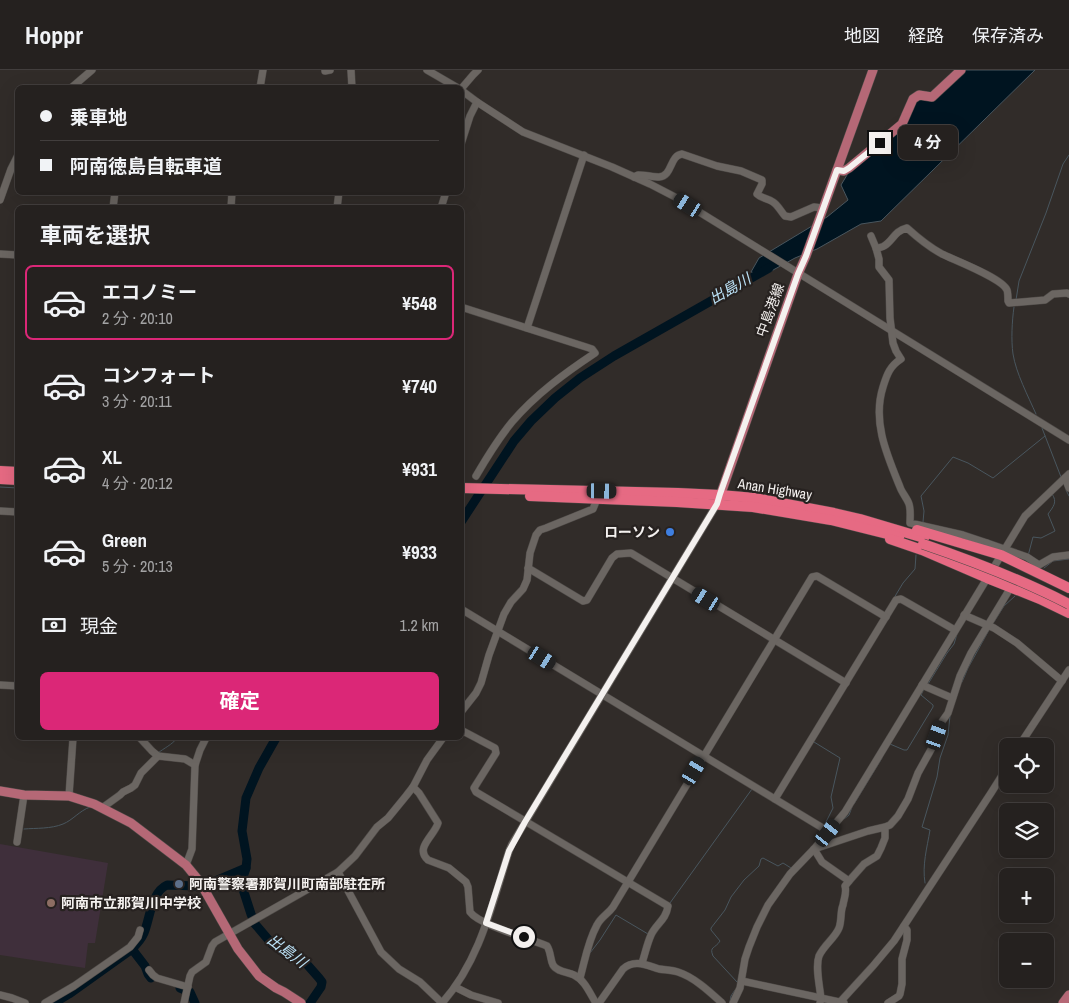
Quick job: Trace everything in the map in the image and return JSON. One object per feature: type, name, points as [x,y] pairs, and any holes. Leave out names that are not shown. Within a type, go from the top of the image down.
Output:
[{"type":"highway","points":[[0,471],[15,472]]},
{"type":"highway","points":[[0,479],[15,480]]},
{"type":"highway","name":"Anan Highway","points":[[464,490],[596,498],[755,498],[834,513],[859,523],[964,551],[1007,568],[1069,597]]},
{"type":"highway","name":"Anan Highway","points":[[499,492],[659,492],[718,499]]},
{"type":"highway","points":[[859,523],[920,530],[987,546],[1003,552],[1069,588]]},
{"type":"highway","points":[[859,523],[1069,613]]},
{"type":"highway","name":"Anan Highway","points":[[923,541],[1004,574],[1069,604]]},
{"type":"main road","name":"中島港線","points":[[718,499],[873,70]]},
{"type":"main road","points":[[837,170],[844,171],[849,168],[902,124],[913,99],[919,95],[932,97],[961,70]]},
{"type":"main road","points":[[0,791],[24,795],[69,796],[102,808],[131,824],[186,865],[202,886],[238,949],[259,976],[301,1003]]},
{"type":"main road","points":[[1063,1003],[1069,996]]},
{"type":"street","points":[[74,85],[92,70]]},
{"type":"street","points":[[260,85],[263,70]]},
{"type":"street","points":[[325,70],[330,70]]},
{"type":"street","points":[[351,70],[352,85]]},
{"type":"street","points":[[427,70],[453,85]]},
{"type":"street","points":[[464,86],[478,70]]},
{"type":"street","points":[[464,92],[523,132],[634,177],[675,197],[1069,440]]},
{"type":"street","points":[[464,135],[477,102]]},
{"type":"street","points":[[634,177],[638,175],[660,177],[666,175],[674,158],[682,154],[717,166],[741,171],[762,180],[757,194],[775,203],[784,216],[791,217],[814,208],[823,208]]},
{"type":"street","points":[[527,328],[584,156]]},
{"type":"street","points":[[0,200],[15,161]]},
{"type":"street","points":[[876,248],[884,247],[893,237],[907,228],[922,241],[943,254],[975,268],[1001,283],[1007,289],[1008,301],[1013,303],[1045,300],[1053,294],[1069,294]]},
{"type":"street","points":[[870,236],[876,248],[879,267],[889,280],[893,342],[901,358],[892,364],[886,377],[881,395],[880,428],[900,489],[909,504],[910,523],[963,535],[987,546]]},
{"type":"street","points":[[0,254],[15,255]]},
{"type":"street","points":[[464,308],[592,349],[594,353],[552,383],[531,402],[512,422],[476,476]]},
{"type":"street","points":[[733,1003],[742,981],[742,971],[749,947],[768,905],[790,874],[845,812],[925,686],[955,630],[966,616],[1025,516],[1065,478],[1069,488]]},
{"type":"street","points":[[464,708],[481,683],[489,655],[511,602],[523,589],[527,580],[530,553],[536,535],[540,530],[594,509],[596,498]]},
{"type":"street","points":[[338,872],[381,952],[399,969],[420,982],[442,1003],[455,987],[479,943],[509,851],[718,499]]},
{"type":"street","points":[[0,511],[15,512]]},
{"type":"street","points":[[1003,552],[1028,558],[1039,565],[1052,557],[1069,555]]},
{"type":"street","points":[[528,568],[582,601],[587,600],[612,558],[617,554],[631,553],[844,682]]},
{"type":"street","points":[[580,978],[587,950],[598,923],[609,913],[812,577],[818,576],[884,616]]},
{"type":"street","points":[[814,849],[890,825],[898,816],[933,746],[941,723],[948,714],[960,676],[971,653],[991,626],[1008,592]]},
{"type":"street","points":[[775,799],[884,616],[896,600],[901,599],[955,630]]},
{"type":"street","points":[[464,611],[704,755],[828,833]]},
{"type":"street","points":[[966,616],[991,626],[1017,643],[1062,681]]},
{"type":"street","points":[[1025,738],[1069,670]]},
{"type":"street","points":[[0,685],[15,686]]},
{"type":"street","points":[[925,686],[952,698]]},
{"type":"street","points":[[464,732],[494,748],[496,753],[474,788],[476,792],[668,906],[662,922],[652,934],[642,963]]},
{"type":"street","points":[[69,796],[73,740]]},
{"type":"street","points":[[142,740],[158,756],[185,759],[195,765]]},
{"type":"street","points":[[186,865],[192,849],[195,765],[205,740]]},
{"type":"street","points":[[184,1003],[190,976],[192,972],[206,962],[212,946],[220,938],[338,872],[355,856],[377,827],[388,818],[413,787],[427,760],[442,740]]},
{"type":"street","points":[[102,808],[135,785],[141,773],[158,756]]},
{"type":"street","points":[[742,981],[821,1001],[842,1002],[874,966],[904,926],[999,780]]},
{"type":"street","points":[[413,787],[438,823],[423,848],[423,854],[428,860],[449,868],[466,882],[472,916],[547,946],[553,966],[580,978],[598,1003],[627,966],[642,963],[678,972],[700,984],[722,1003]]},
{"type":"street","points":[[16,842],[24,795]]},
{"type":"street","points":[[821,1001],[819,958],[839,927],[845,898],[845,886],[864,864],[877,856],[885,838],[884,827]]},
{"type":"street","points":[[814,849],[822,862],[849,881]]},
{"type":"street","points":[[888,1003],[900,994],[902,959],[908,940],[907,930],[904,926]]},
{"type":"street","points":[[45,1003],[74,986],[130,946],[138,937],[140,930]]},
{"type":"street","points":[[149,970],[157,978],[187,990]]},
{"type":"street","points":[[455,987],[470,995],[498,1003]]},
{"type":"street","points":[[0,995],[25,1003]]},
{"type":"shaded area","name":"阿南市立那賀川中学校","points":[[0,844],[108,863],[95,943],[88,943],[85,968],[0,955]]},
{"type":"water","points":[[966,70],[1035,70],[881,221],[861,224],[817,249],[795,258],[764,275],[751,272],[759,258],[827,217],[848,200],[841,185],[850,170],[902,130],[915,102],[919,99],[933,100]]},
{"type":"waterway","points":[[1016,300],[1019,281],[1063,164],[1069,155]]},
{"type":"waterway","name":"出島川","points":[[464,517],[514,441],[555,398],[580,378],[614,356],[769,268]]},
{"type":"waterway","points":[[1014,307],[1012,330],[1013,354],[1019,377],[1036,414]]},
{"type":"waterway","points":[[1042,428],[1061,477]]},
{"type":"waterway","points":[[923,522],[924,511],[921,496],[953,457],[968,463],[993,478],[1045,436]]},
{"type":"waterway","points":[[0,487],[15,488]]},
{"type":"waterway","points":[[1066,490],[1069,496]]},
{"type":"waterway","points":[[1028,556],[1033,537],[1041,538],[1055,531],[1048,514],[1055,502],[1052,494]]},
{"type":"waterway","points":[[894,598],[903,583],[915,569],[916,555]]},
{"type":"waterway","points":[[1044,568],[1053,561],[1069,559]]},
{"type":"waterway","points":[[992,625],[1004,606],[1015,596]]},
{"type":"waterway","points":[[962,682],[989,630]]},
{"type":"waterway","points":[[928,684],[954,644],[957,634]]},
{"type":"waterway","points":[[890,744],[907,750],[933,707],[921,695],[924,689]]},
{"type":"waterway","points":[[925,883],[924,863],[930,830],[922,827],[948,735],[950,716]]},
{"type":"waterway","points":[[158,753],[175,740]]},
{"type":"waterway","name":"出島川","points":[[275,740],[259,768],[246,798],[242,831],[247,859],[241,883],[255,924],[272,944],[286,954],[304,961],[322,982],[321,987],[310,1003]]},
{"type":"waterway","points":[[814,742],[840,758],[831,797],[833,808],[825,824]]},
{"type":"waterway","points":[[854,804],[882,758]]},
{"type":"waterway","points":[[670,903],[752,789]]},
{"type":"waterway","points":[[24,829],[58,826],[90,807]]},
{"type":"waterway","points":[[844,819],[849,815],[852,807]]},
{"type":"waterway","points":[[737,982],[713,956],[712,949],[720,941],[711,928],[744,880],[759,866],[761,859],[763,858],[778,866],[783,863],[791,868]]},
{"type":"waterway","name":"出島川","points":[[54,1003],[136,945],[144,933],[154,900],[162,888],[167,885],[206,885],[246,868]]},
{"type":"waterway","points":[[590,953],[616,915],[648,934]]},
{"type":"waterway","name":"出島川","points":[[132,949],[145,966],[151,978]]},
{"type":"waterway","name":"出島川","points":[[180,988],[190,992],[195,1003]]},
{"type":"waterway","points":[[730,1002],[735,990]]},
{"type":"place","name":"ローソン","points":[[670,532]]},
{"type":"place","name":"阿南警察署那賀川町南部駐在所","points":[[179,884]]},
{"type":"place","name":"阿南市立那賀川中学校","points":[[51,903]]},
{"type":"route","points":[[524,937],[486,923],[509,851],[717,504],[791,292],[837,170],[844,171],[849,168],[880,143]]}]
